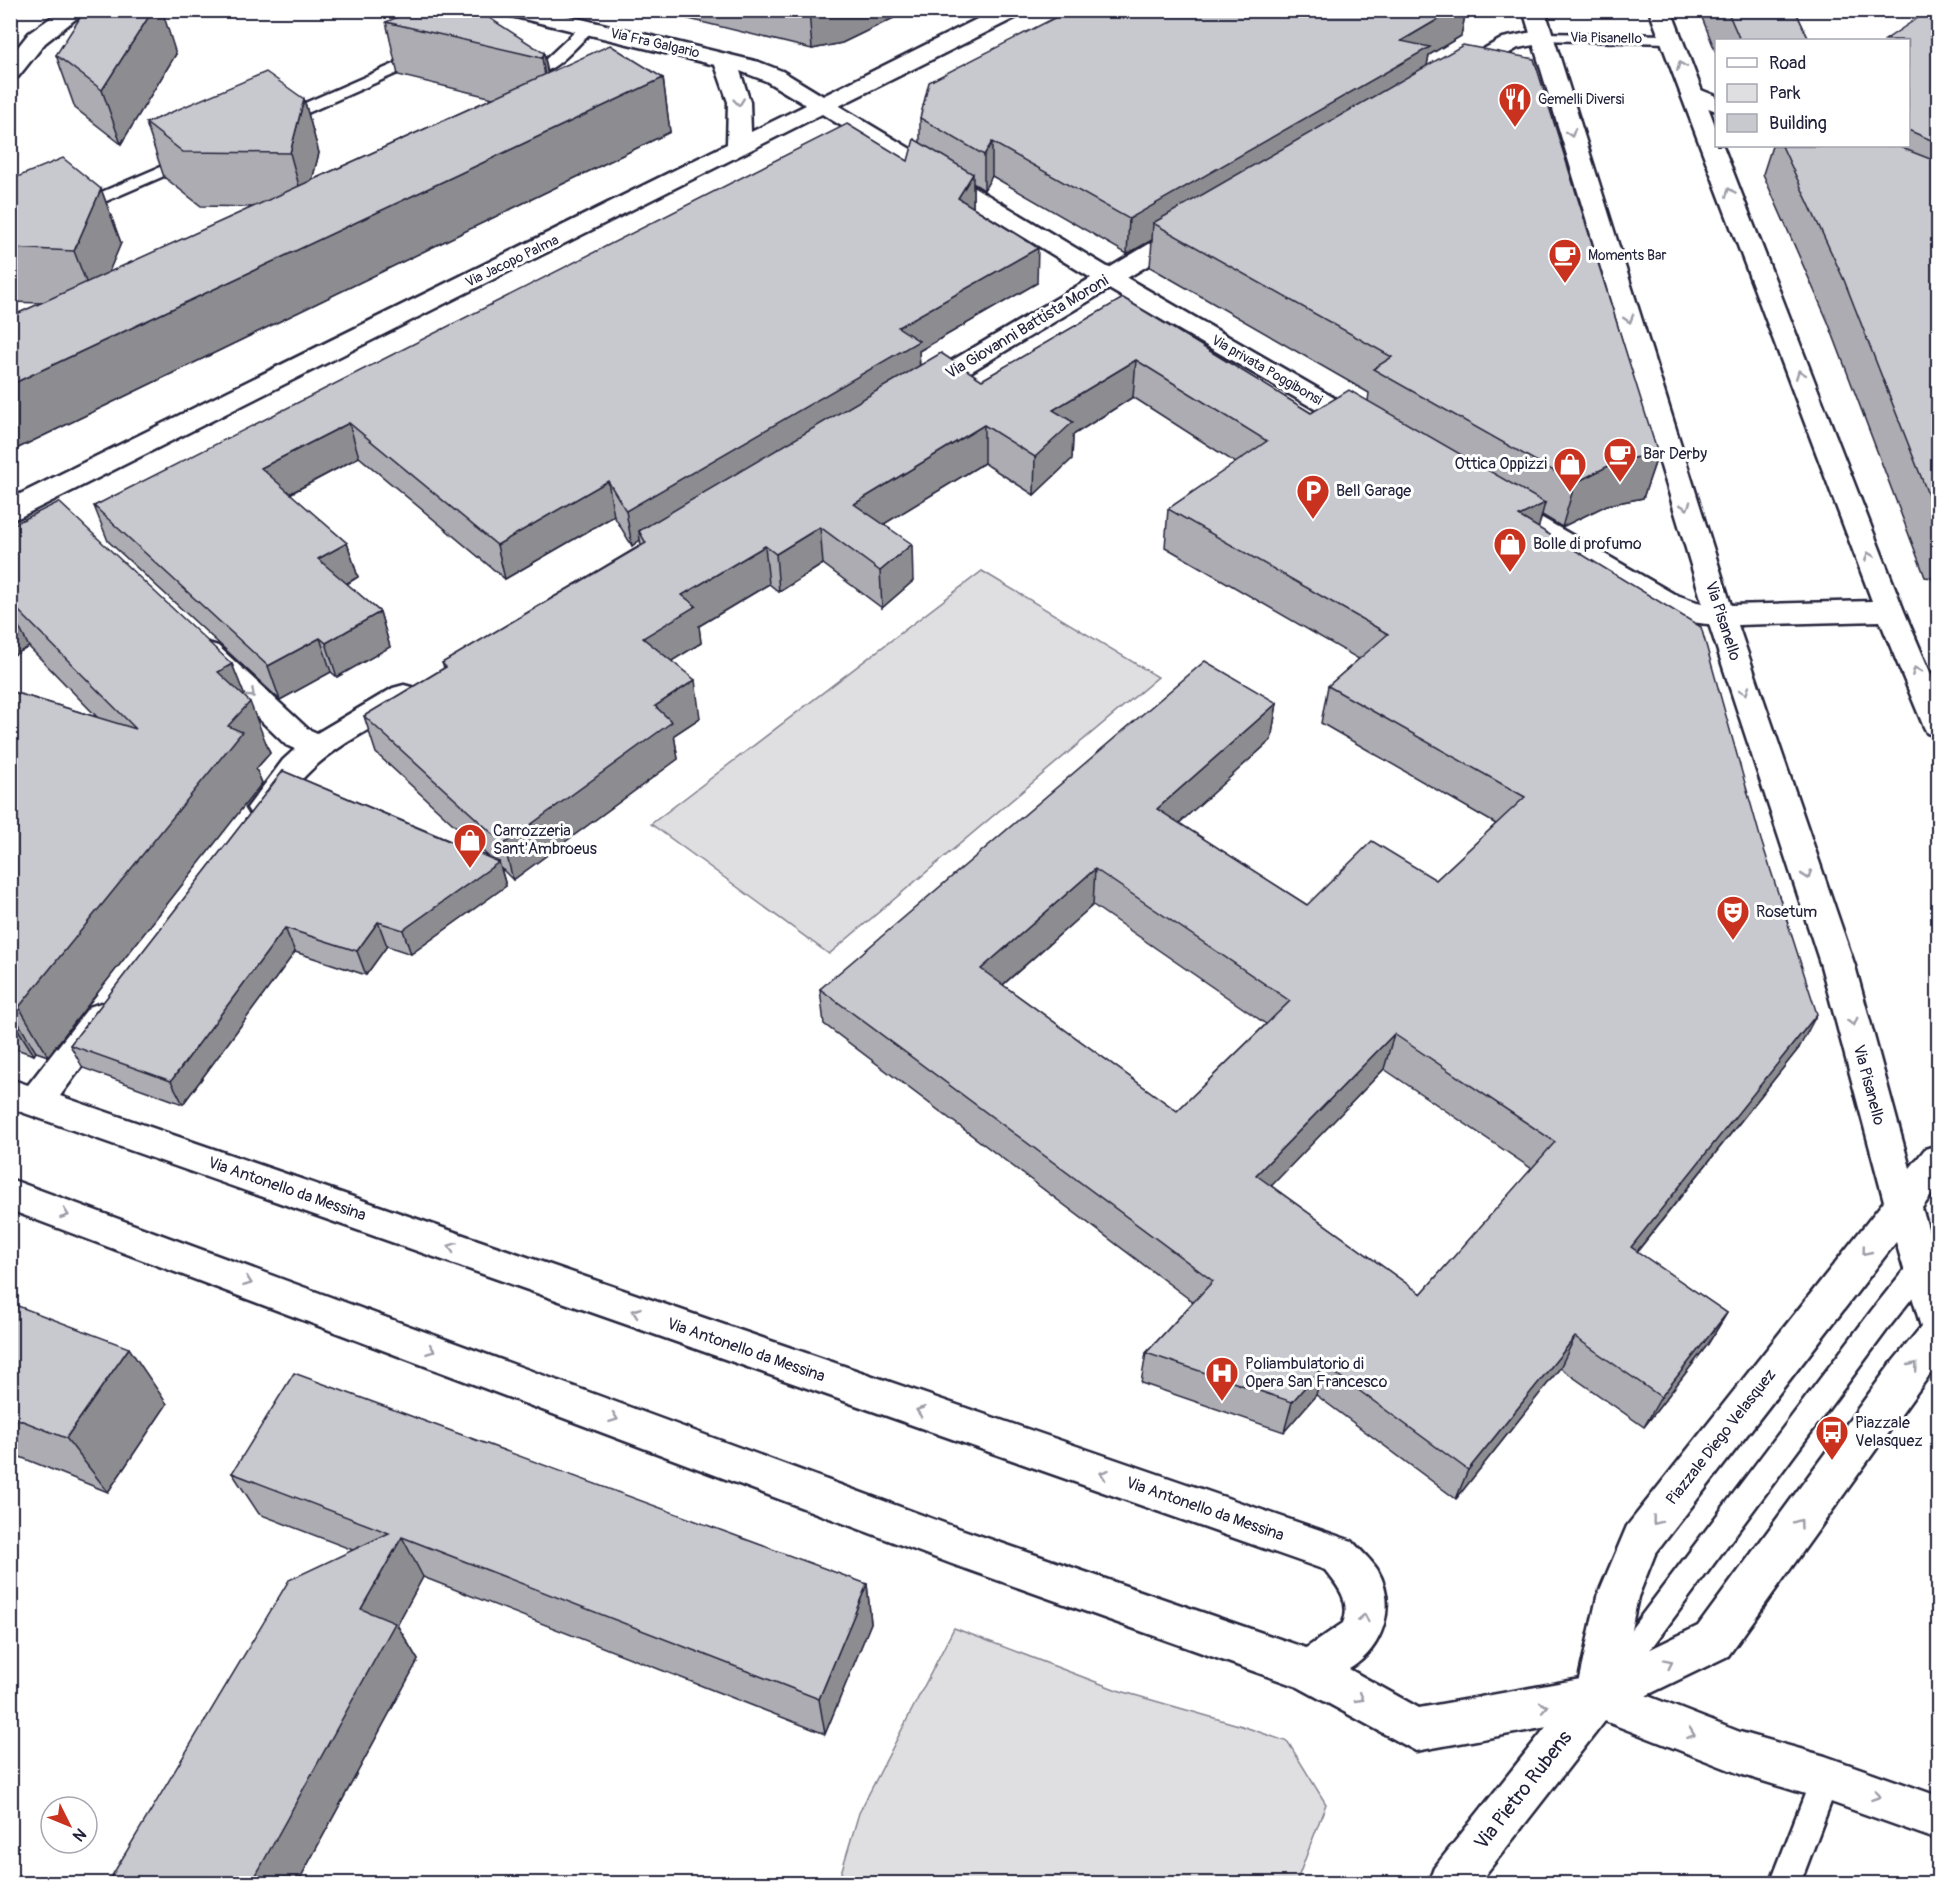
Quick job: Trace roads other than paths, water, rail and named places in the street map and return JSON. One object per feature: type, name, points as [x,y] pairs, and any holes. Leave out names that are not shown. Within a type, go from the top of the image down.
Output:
[{"type":"street","points":[[10,72],[37,38],[77,10]]},
{"type":"street","name":"Via Fra Galgario","points":[[515,10],[751,67],[774,76],[823,106]]},
{"type":"street","name":"Via Jacopo Palma","points":[[10,511],[49,504],[738,148],[1013,10]]},
{"type":"street","name":"Via Pisanello","points":[[1534,10],[1720,615],[1838,966],[1903,1206]]},
{"type":"street","name":"Via Pisanello","points":[[1660,10],[1890,611],[1938,725]]},
{"type":"street","points":[[1438,85],[1511,43],[1542,37]]},
{"type":"street","points":[[724,60],[738,90],[741,107],[738,148]]},
{"type":"street","points":[[1691,93],[1715,104]]},
{"type":"street","name":"Via privata Poggibonsi","points":[[823,106],[1109,278],[1389,441]]},
{"type":"street","name":"Via Giovanni Battista Moroni","points":[[903,401],[1212,217]]},
{"type":"street","points":[[1481,494],[1664,601],[1694,612],[1720,615],[1890,611]]},
{"type":"street","points":[[186,632],[297,737],[318,747]]},
{"type":"street","points":[[244,833],[294,768],[318,747],[431,680]]},
{"type":"street","points":[[23,1097],[122,990]]},
{"type":"street","name":"Via Antonello da Messina","points":[[23,1097],[1338,1555],[1362,1583],[1367,1616],[1358,1637],[1341,1651],[1309,1670]]},
{"type":"street","name":"Piazzale Diego Velasquez","points":[[1597,1697],[1606,1635],[1634,1552],[1641,1540],[1938,1160]]},
{"type":"street","points":[[10,1194],[952,1545],[1309,1670],[1416,1730],[1597,1697],[1713,1641],[1902,1380],[1938,1335]]},
{"type":"street","points":[[1903,1206],[1930,1258],[1938,1322]]},
{"type":"street","points":[[1597,1697],[1740,1753],[1825,1778],[1938,1818]]},
{"type":"street","name":"Via Pietro Rubens","points":[[1466,1877],[1597,1697]]},
{"type":"lane","points":[[534,71],[549,63],[587,28]]},
{"type":"lane","name":"Via Pisanello","points":[[1542,37],[1670,39]]},
{"type":"lane","points":[[262,127],[437,51]]},
{"type":"lane","points":[[65,213],[207,151]]},
{"type":"lane","points":[[1597,1697],[1881,1318],[1930,1258]]},
{"type":"lane","points":[[1785,1884],[1825,1778]]},
{"type":"place","name":"Gemelli Diversi","points":[[1515,128]]},
{"type":"place","name":"Moments Bar","points":[[1565,284]]},
{"type":"place","name":"Bar Derby","points":[[1620,483]]},
{"type":"place","name":"Ottica Oppizzi","points":[[1570,493]]},
{"type":"place","name":"Bell Garage","points":[[1313,520]]},
{"type":"place","name":"Bolle di profumo","points":[[1510,573]]},
{"type":"place","name":"Carrozzeria Sant'Ambroeus","points":[[470,869]]},
{"type":"place","name":"Rosetum","points":[[1733,941]]},
{"type":"place","name":"Poliambulatorio di Opera San Francesco","points":[[1222,1402]]},
{"type":"place","name":"Piazzale Velasquez","points":[[1832,1461]]}]
